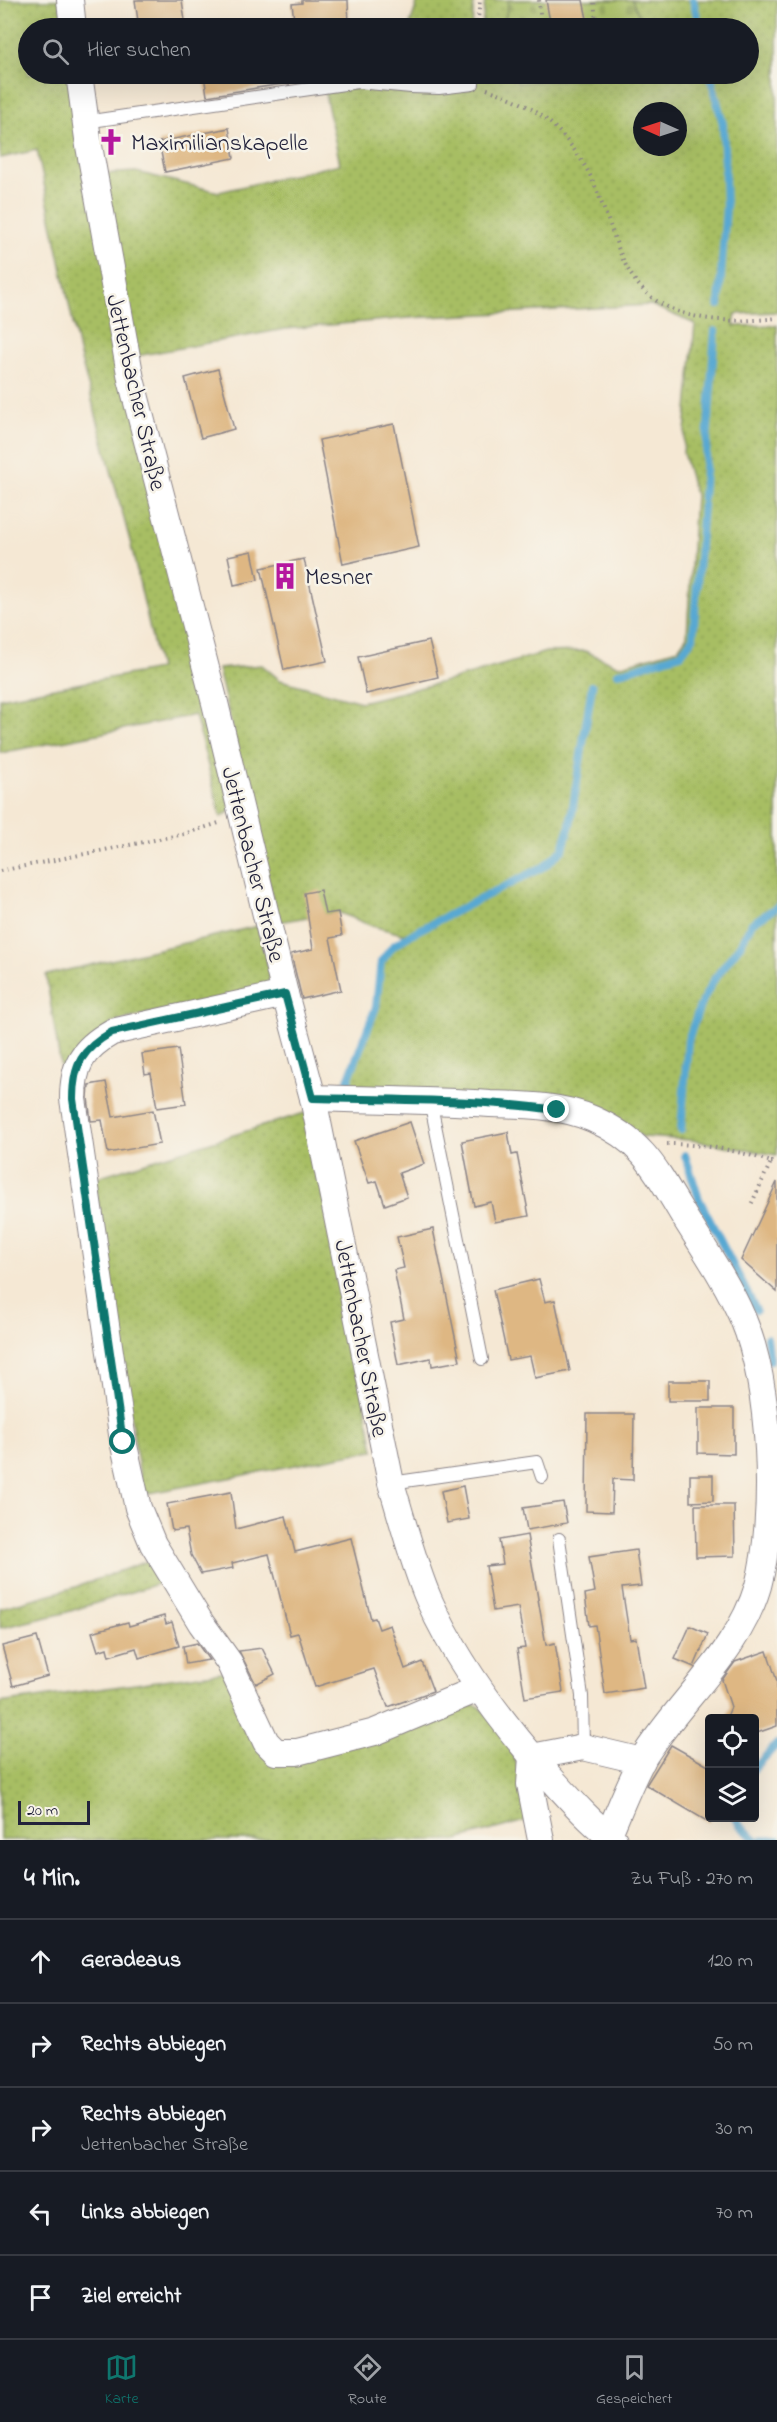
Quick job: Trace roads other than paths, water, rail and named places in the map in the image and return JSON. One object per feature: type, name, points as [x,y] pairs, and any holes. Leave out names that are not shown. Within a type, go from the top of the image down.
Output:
[{"type":"street","points":[[70,0],[72,18]]},
{"type":"street","name":"Jettenbacher Straße","points":[[80,84],[131,379],[313,1098],[391,1483],[429,1599],[478,1689],[567,1797],[611,1838]]},
{"type":"street","points":[[285,994],[112,1032],[92,1045],[81,1057],[76,1069],[73,1099],[123,1442],[138,1508],[153,1544],[201,1623],[229,1662],[266,1742],[276,1752],[297,1752],[375,1732],[478,1689]]},
{"type":"street","points":[[313,1098],[430,1100],[528,1106],[590,1118],[622,1134],[640,1149],[700,1243],[742,1316],[755,1354],[768,1445],[767,1520],[758,1586],[733,1641],[642,1761],[611,1838]]},
{"type":"street","points":[[541,1840],[530,1784],[532,1757],[583,1748],[642,1761]]},
{"type":"lane","points":[[85,122],[344,84]]},
{"type":"lane","points":[[379,84],[440,88],[472,84]]},
{"type":"lane","points":[[430,1100],[482,1359]]},
{"type":"lane","points":[[391,1483],[537,1462],[542,1477]]},
{"type":"lane","points":[[559,1539],[582,1696],[583,1748]]},
{"type":"waterway","points":[[693,0],[698,18]]},
{"type":"waterway","points":[[713,84],[723,124],[726,206],[719,305]]},
{"type":"waterway","points":[[703,498],[715,331]]},
{"type":"waterway","points":[[618,673],[681,654],[693,638],[703,505]]},
{"type":"waterway","points":[[347,1083],[376,1007],[381,962],[393,946],[415,932],[545,866],[563,849],[570,825],[592,686]]},
{"type":"waterway","points":[[681,1130],[688,1040],[700,1006],[713,981],[740,945],[752,923],[777,907]]},
{"type":"waterway","points":[[685,1155],[699,1199],[756,1310]]},
{"type":"waterway","points":[[767,1338],[770,1361]]},
{"type":"waterway","points":[[755,1768],[777,1744]]},
{"type":"waterway","points":[[738,1822],[757,1840]]},
{"type":"waterway","points":[[763,1840],[777,1840]]},
{"type":"place","name":"Maximilianskapelle","points":[[111,142]]},
{"type":"place","name":"Mesner","points":[[285,576]]}]
